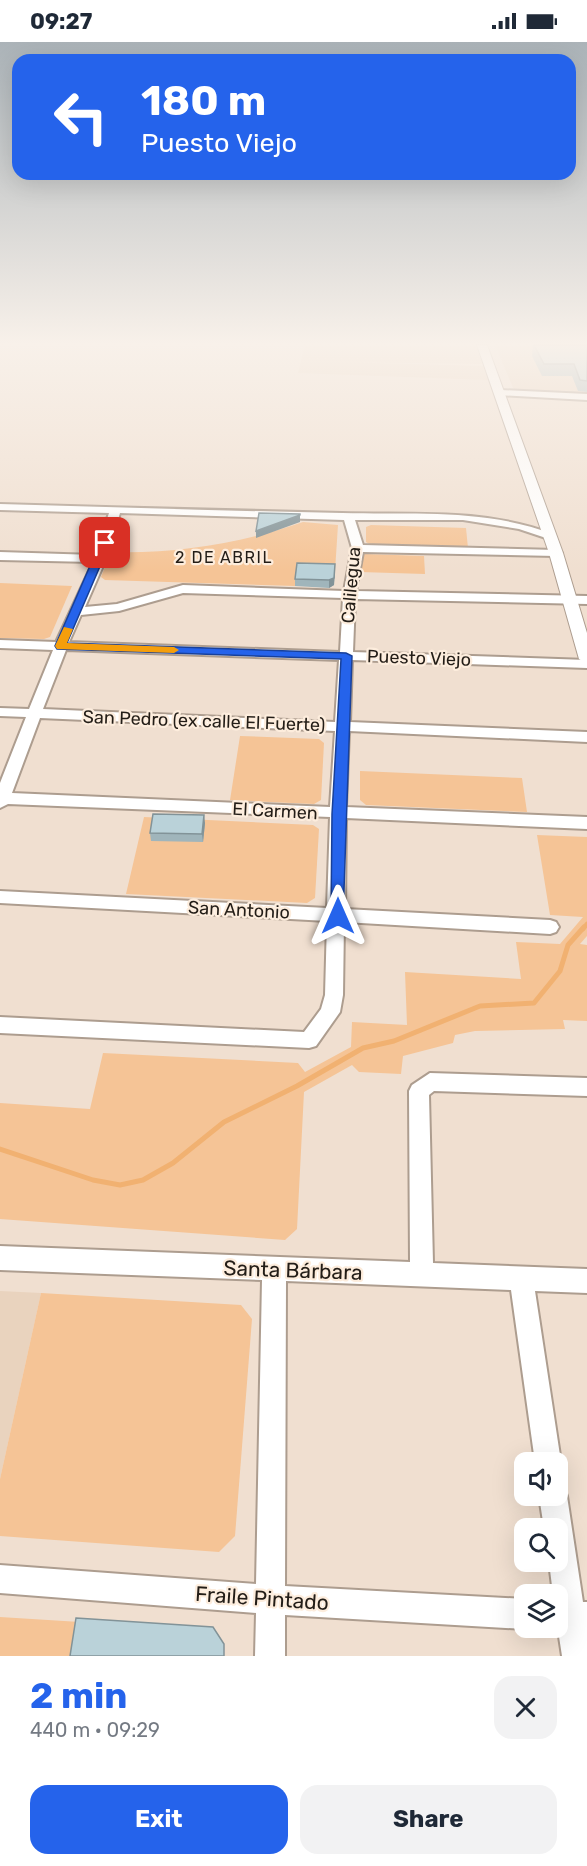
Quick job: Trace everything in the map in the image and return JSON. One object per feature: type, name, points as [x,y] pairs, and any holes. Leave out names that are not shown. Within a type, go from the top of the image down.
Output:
[{"type":"street","points":[[509,420],[572,601],[587,659]]},
{"type":"street","points":[[0,507],[115,512],[311,515],[349,519],[444,518],[497,521],[522,526],[549,536]]},
{"type":"street","points":[[1,800],[61,646],[100,559],[115,512]]},
{"type":"street","name":"Calilegua","points":[[0,1025],[309,1040],[330,1012],[334,995],[338,916],[338,814],[349,596],[354,559],[358,548],[349,519]]},
{"type":"street","points":[[358,548],[556,553]]},
{"type":"street","points":[[0,556],[100,559]]},
{"type":"street","points":[[76,611],[98,613],[118,610],[168,591],[183,589],[349,596],[587,600]]},
{"type":"street","name":"Puesto Viejo","points":[[0,644],[587,664]]},
{"type":"street","name":"San Pedro (ex calle El Fuerte)","points":[[0,712],[587,737]]},
{"type":"street","name":"El Carmen","points":[[1,800],[587,823]]},
{"type":"street","name":"San Antonio","points":[[0,897],[550,927]]},
{"type":"street","points":[[422,1275],[419,1091],[430,1082],[587,1086]]},
{"type":"street","name":"Santa Bárbara","points":[[0,1258],[587,1281]]},
{"type":"street","points":[[270,1656],[273,1270]]},
{"type":"street","points":[[521,1279],[547,1452]]},
{"type":"street","points":[[555,1506],[577,1656]]},
{"type":"street","name":"Fraile Pintado","points":[[0,1579],[272,1600],[514,1613]]},
{"type":"shaded area","points":[[303,522],[338,525],[335,571],[297,570],[295,586],[105,580],[101,577],[111,552],[160,551],[208,546],[256,536]]},
{"type":"shaded area","points":[[371,525],[466,528],[468,548],[371,545],[366,542],[366,527]]},
{"type":"shaded area","points":[[365,554],[424,556],[425,574],[360,572],[360,556]]},
{"type":"shaded area","points":[[0,583],[72,586],[50,637],[44,639],[0,638]]},
{"type":"shaded area","points":[[240,736],[319,739],[324,743],[321,800],[314,804],[230,800]]},
{"type":"shaded area","points":[[360,771],[522,778],[527,812],[366,805],[360,800]]},
{"type":"shaded area","points":[[144,817],[313,825],[319,829],[315,898],[307,903],[126,894]]},
{"type":"shaded area","points":[[537,835],[587,837],[587,936],[580,944],[587,945],[587,1021],[563,1020],[565,1029],[475,1031],[455,1035],[453,1043],[403,1056],[401,1074],[359,1072],[352,1065],[304,1092],[297,1229],[285,1240],[0,1219],[0,1103],[90,1109],[103,1053],[298,1063],[305,1072],[351,1047],[352,1022],[407,1025],[405,972],[521,979],[516,942],[560,944],[583,917],[550,915]]},
{"type":"shaded area","points":[[0,1291],[41,1293],[0,1479]]},
{"type":"shaded area","points":[[41,1293],[241,1305],[252,1319],[235,1536],[219,1552],[0,1536],[0,1479]]},
{"type":"shaded area","points":[[0,1617],[80,1622],[75,1656],[0,1656]]},
{"type":"building","points":[[259,513],[300,514],[300,515],[256,531]]},
{"type":"building","points":[[297,563],[335,564],[334,578],[329,580],[295,579]]},
{"type":"building","points":[[153,814],[204,815],[202,834],[150,833]]},
{"type":"building","points":[[76,1618],[213,1627],[224,1644],[224,1656],[70,1656]]},
{"type":"waterway","points":[[583,929],[587,924]]},
{"type":"waterway","points":[[0,1149],[93,1180],[120,1185],[143,1180],[173,1163],[224,1122],[297,1086],[363,1048],[394,1041],[480,1006],[534,1003],[560,971],[568,945],[584,927]]},
{"type":"slow traffic","points":[[68,629],[61,646],[174,650]]},
{"type":"district","name":"2 DE ABRIL","points":[[224,557]]},
{"type":"route","points":[[105,543],[61,646],[346,656],[338,814],[338,916]]}]
